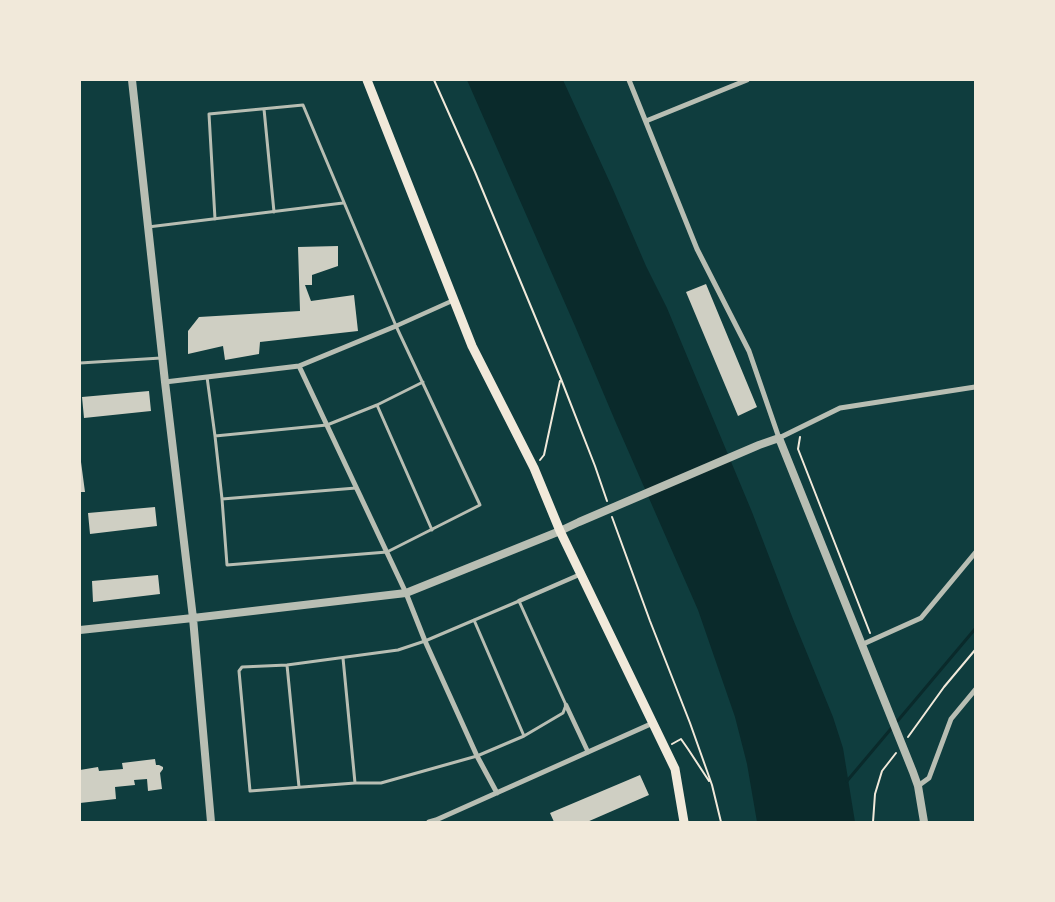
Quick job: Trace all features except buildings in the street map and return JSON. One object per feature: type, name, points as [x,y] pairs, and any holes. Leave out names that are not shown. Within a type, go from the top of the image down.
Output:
[{"type":"main road","points":[[367,80],[472,346],[534,468],[560,531],[675,769],[684,822]]},
{"type":"street","points":[[132,80],[162,358],[193,618],[210,822]]},
{"type":"street","points":[[629,80],[697,249],[749,351],[778,438],[913,772],[918,786],[924,822]]},
{"type":"street","points":[[646,121],[747,80]]},
{"type":"street","points":[[165,382],[299,366],[454,300]]},
{"type":"street","points":[[299,366],[406,593],[425,641],[477,756],[497,793]]},
{"type":"street","points":[[80,630],[406,593],[560,531],[778,438],[840,408],[975,387]]},
{"type":"street","points":[[861,645],[920,618],[975,553]]},
{"type":"street","points":[[519,601],[581,574]]},
{"type":"street","points":[[918,786],[929,778],[951,719],[975,690]]},
{"type":"street","points":[[566,705],[588,752]]},
{"type":"street","points":[[429,822],[653,723]]},
{"type":"lane","points":[[207,377],[216,436],[227,565],[387,552],[480,505],[396,326],[303,105],[209,114],[215,219]]},
{"type":"lane","points":[[264,109],[274,212]]},
{"type":"lane","points":[[148,227],[344,203]]},
{"type":"lane","points":[[80,364],[162,358]]},
{"type":"lane","points":[[216,436],[327,425],[377,405],[423,382]]},
{"type":"lane","points":[[377,405],[432,530]]},
{"type":"lane","points":[[222,499],[357,488]]},
{"type":"lane","points":[[519,601],[566,705],[563,714],[524,736],[477,756],[382,783],[355,783],[250,791],[239,671],[242,667],[287,665],[398,650],[425,641],[519,601]]},
{"type":"lane","points":[[474,620],[524,736]]},
{"type":"lane","points":[[343,658],[355,783]]},
{"type":"lane","points":[[287,665],[299,788]]},
{"type":"path","points":[[434,80],[475,172],[561,379],[595,466],[609,509]]},
{"type":"path","points":[[534,468],[544,455],[561,379]]},
{"type":"path","points":[[800,437],[798,448],[873,640]]},
{"type":"path","points":[[612,517],[690,723],[712,785],[721,822]]},
{"type":"path","points":[[905,742],[944,687],[975,650]]},
{"type":"path","points":[[665,747],[680,739],[712,785]]},
{"type":"path","points":[[874,822],[875,794],[882,771],[899,750]]},
{"type":"water","points":[[467,80],[563,80],[646,266],[667,308],[752,512],[833,717],[843,748],[855,822],[757,822],[747,764],[735,717],[698,610]]},
{"type":"waterway","points":[[847,781],[975,629]]}]
